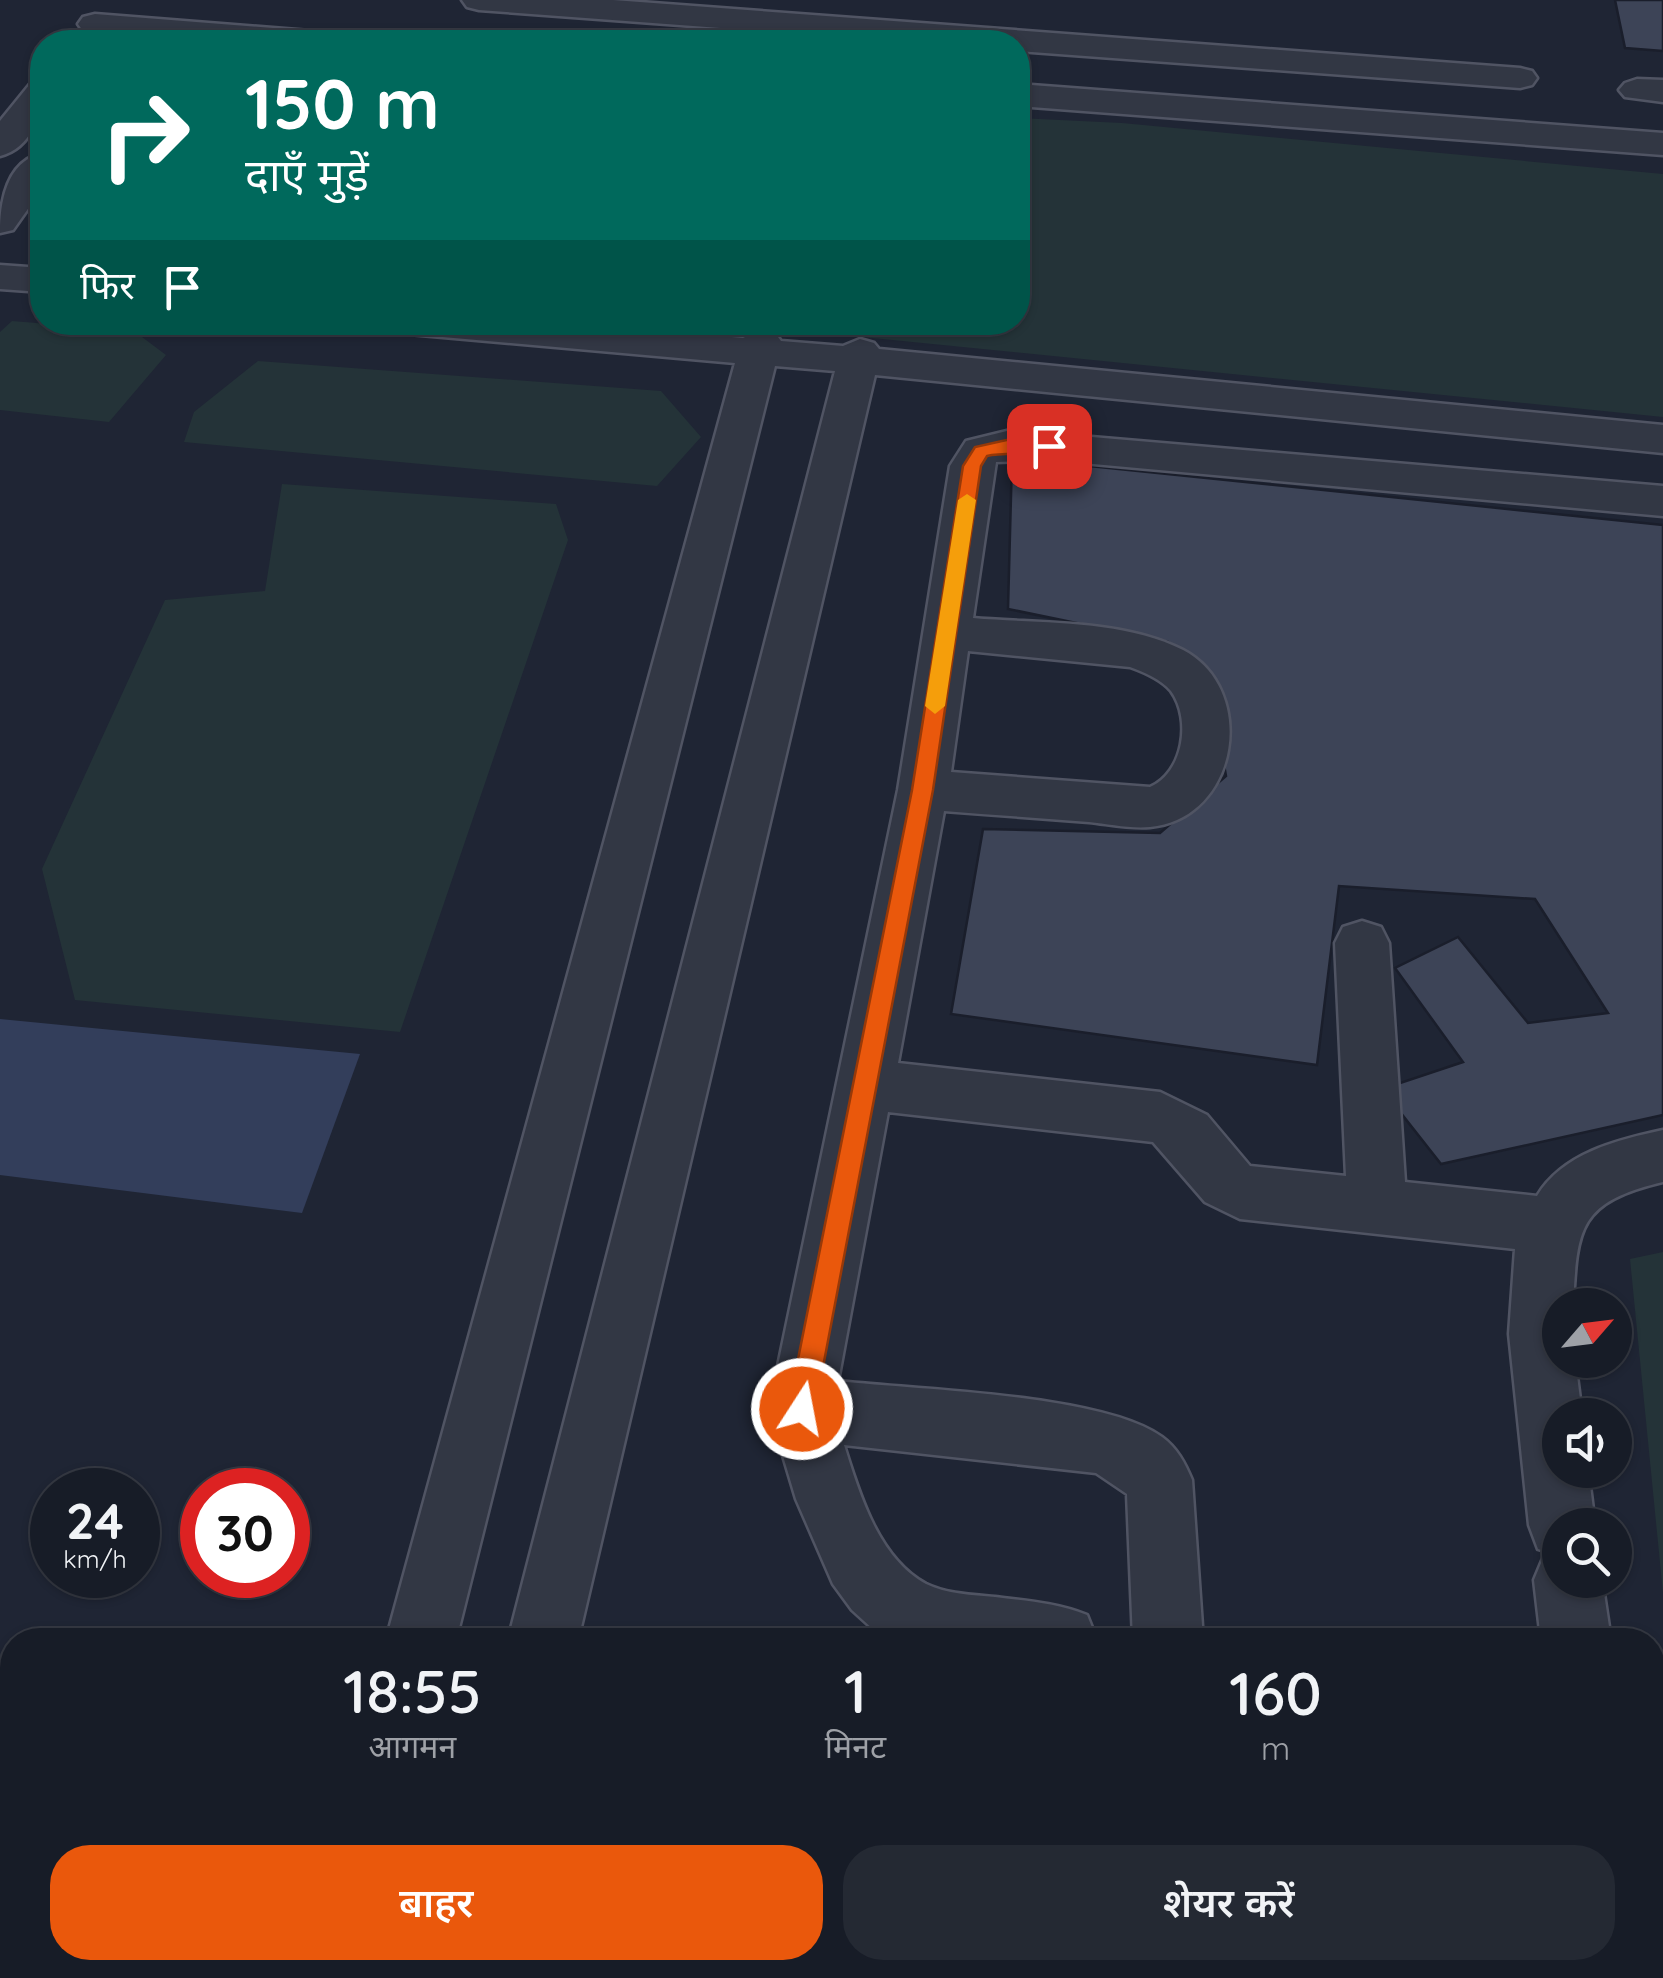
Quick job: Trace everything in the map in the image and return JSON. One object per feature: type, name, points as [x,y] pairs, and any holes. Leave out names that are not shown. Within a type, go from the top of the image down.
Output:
[{"type":"street","points":[[140,30],[161,0]]},
{"type":"street","points":[[479,0],[840,13],[1018,30]]},
{"type":"street","points":[[1030,31],[1520,78]]},
{"type":"street","points":[[1030,96],[1663,144]]},
{"type":"street","points":[[0,145],[30,106]]},
{"type":"street","points":[[1030,113],[1663,160]]},
{"type":"street","points":[[0,222],[30,181]]},
{"type":"street","points":[[0,277],[30,279]]},
{"type":"street","points":[[561,335],[1663,438]]},
{"type":"street","points":[[683,335],[1663,426]]},
{"type":"street","points":[[424,1628],[761,342]]},
{"type":"street","points":[[546,1628],[860,352]]},
{"type":"street","points":[[982,1628],[922,1619],[892,1599],[854,1560],[831,1509],[802,1409],[923,790],[972,466],[981,452],[1011,444],[1663,501]]},
{"type":"street","points":[[923,790],[1151,806],[1180,795],[1202,769],[1206,722],[1192,684],[1164,660],[1134,650],[946,632]]},
{"type":"street","points":[[1362,943],[1377,1207]]},
{"type":"street","points":[[865,1084],[1160,1117],[1182,1126],[1216,1180],[1240,1192],[1552,1225]]},
{"type":"street","points":[[1560,1508],[1540,1334],[1546,1236],[1569,1197],[1619,1166],[1663,1156]]},
{"type":"street","points":[[802,1409],[1101,1442],[1138,1459],[1159,1480],[1167,1628]]},
{"type":"street","points":[[1570,1598],[1574,1628]]},
{"type":"shaded area","points":[[1030,119],[1122,123],[1663,174],[1663,417],[842,335],[1030,335]]},
{"type":"shaded area","points":[[12,321],[30,322],[30,335],[139,335],[166,355],[109,422],[0,410],[0,332]]},
{"type":"shaded area","points":[[258,361],[661,391],[701,437],[657,486],[184,442],[194,412]]},
{"type":"shaded area","points":[[282,484],[556,504],[568,540],[400,1032],[75,1000],[42,869],[165,600],[265,591]]},
{"type":"shaded area","points":[[1663,1252],[1663,1593],[1630,1259]]},
{"type":"water","points":[[0,1019],[360,1054],[302,1213],[0,1175]]},
{"type":"building","points":[[1615,0],[1663,0],[1663,51],[1625,48]]},
{"type":"building","points":[[1012,458],[1663,525],[1663,1115],[1441,1164],[1382,1089],[1463,1062],[1395,968],[1458,937],[1528,1023],[1608,1013],[1535,899],[1339,886],[1317,1065],[951,1014],[983,829],[1160,833],[1226,776],[1209,678],[1168,642],[1008,609]]},
{"type":"slow traffic","points":[[935,706],[967,500]]},
{"type":"route","points":[[802,1409],[923,790],[972,466],[981,452],[1011,444],[1049,446]]}]
